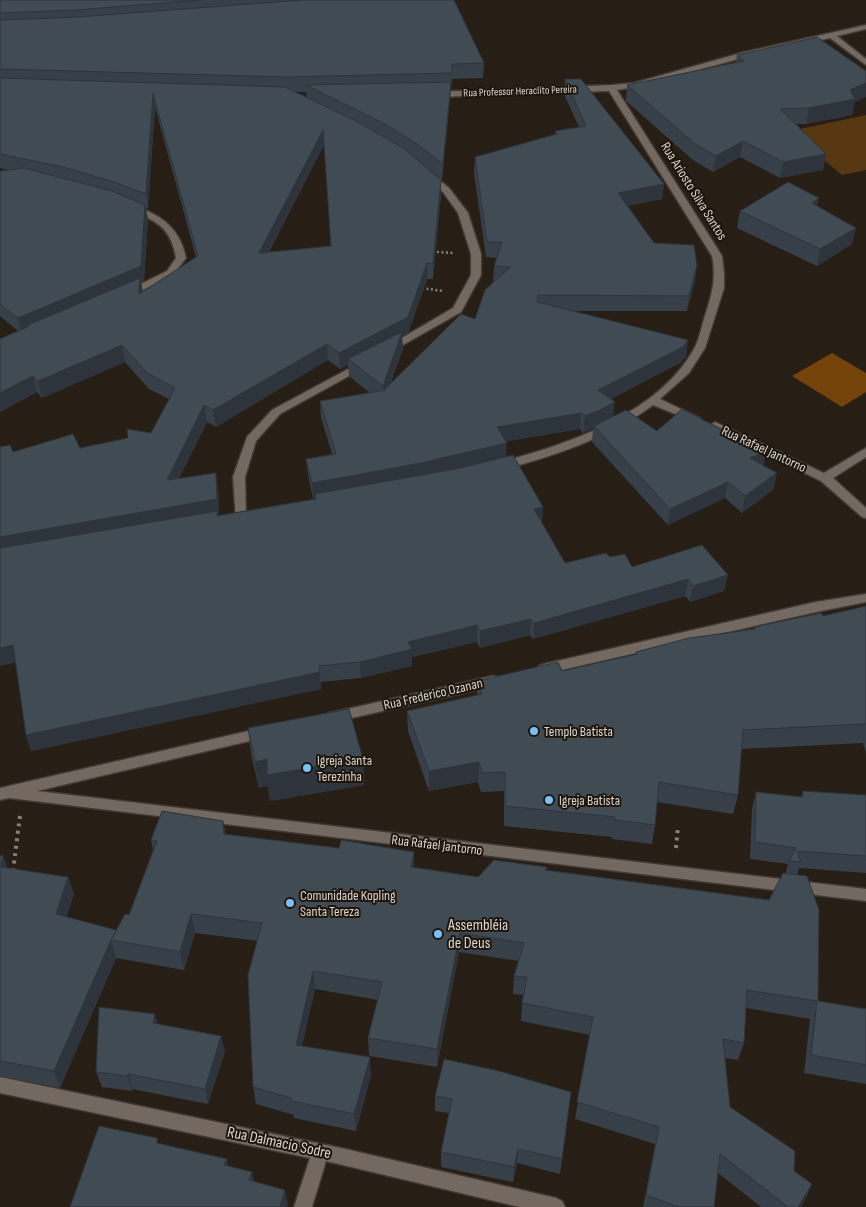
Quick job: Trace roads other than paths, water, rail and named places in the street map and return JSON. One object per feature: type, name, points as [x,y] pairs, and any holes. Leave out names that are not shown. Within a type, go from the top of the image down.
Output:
[{"type":"street","name":"Rua Professor Heraclito Pereira","points":[[428,94],[612,88],[674,75],[791,43],[866,27]]},
{"type":"street","points":[[831,36],[866,63]]},
{"type":"street","name":"Rua Ariosto Silva Santos","points":[[487,469],[534,459],[600,432],[652,400],[683,371],[700,348],[720,288],[721,275],[717,256],[713,248],[612,88]]},
{"type":"street","points":[[240,518],[239,477],[251,440],[276,412],[457,310],[466,295],[476,275],[476,254],[463,213],[446,190],[419,167]]},
{"type":"street","points":[[120,298],[170,273],[181,258],[180,243],[170,228],[152,215],[121,205]]},
{"type":"street","name":"Rua Rafael Jantorno","points":[[652,400],[825,478],[866,514]]},
{"type":"street","points":[[825,478],[866,452]]},
{"type":"street","points":[[526,673],[816,607],[866,598]]},
{"type":"street","name":"Rua Frederico Ozanan","points":[[324,719],[507,677]]},
{"type":"street","points":[[4,794],[123,764],[276,730]]},
{"type":"street","name":"Rua Rafael Jantorno","points":[[4,794],[866,895]]},
{"type":"street","name":"Rua Dalmacio Sodre","points":[[0,1085],[320,1152],[556,1207]]},
{"type":"street","points":[[303,1207],[320,1152]]},
{"type":"place","name":"Templo Batista","points":[[534,731]]},
{"type":"place","name":"Igreja Santa Terezinha","points":[[307,768]]},
{"type":"place","name":"Igreja Batista","points":[[549,800]]},
{"type":"place","name":"Comunidade Kopling Santa Tereza","points":[[290,903]]},
{"type":"place","name":"Assembléia de Deus","points":[[438,934]]}]
